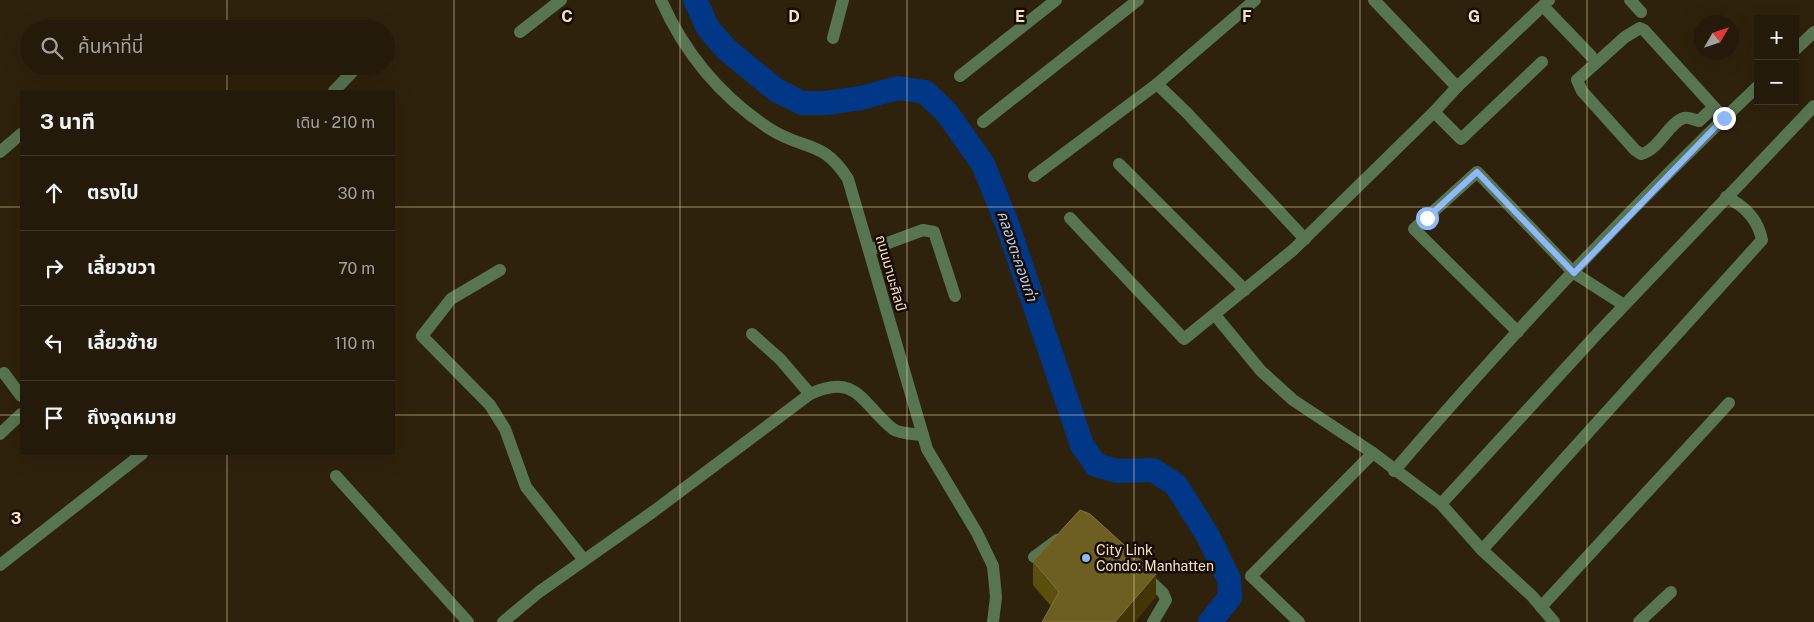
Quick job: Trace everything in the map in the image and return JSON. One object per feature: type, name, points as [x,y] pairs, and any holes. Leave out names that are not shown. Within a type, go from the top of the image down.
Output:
[{"type":"street","points":[[520,32],[561,0]]},
{"type":"street","name":"ถนนมานะศิลป์","points":[[661,0],[674,28],[702,70],[738,106],[772,130],[824,152],[838,163],[848,180],[927,449],[977,533],[992,566],[996,597],[993,622]]},
{"type":"street","points":[[833,38],[843,0]]},
{"type":"street","points":[[960,76],[1056,0]]},
{"type":"street","points":[[984,122],[1138,0]]},
{"type":"street","points":[[1034,176],[1157,84],[1255,0]]},
{"type":"street","points":[[1374,0],[1457,87]]},
{"type":"street","points":[[1630,0],[1641,12]]},
{"type":"street","points":[[1070,218],[1184,339],[1305,239],[1457,87],[1547,2],[1591,56]]},
{"type":"street","points":[[1714,107],[1700,120],[1688,118],[1680,120],[1654,146],[1641,154],[1634,150],[1582,91],[1577,80],[1625,36],[1640,28],[1714,107],[1724,118]]},
{"type":"street","points":[[1799,46],[1814,32]]},
{"type":"street","points":[[1434,112],[1461,139],[1542,62]]},
{"type":"street","points":[[335,90],[349,75]]},
{"type":"street","points":[[1157,84],[1187,113],[1305,239]]},
{"type":"street","points":[[1394,471],[1464,390],[1518,332],[1724,118],[1754,90]]},
{"type":"street","points":[[1441,504],[1624,305],[1814,106]]},
{"type":"street","points":[[0,152],[20,135]]},
{"type":"street","points":[[1119,164],[1245,290]]},
{"type":"street","points":[[1518,332],[1414,229],[1477,172],[1574,273],[1624,305]]},
{"type":"street","points":[[1482,550],[1762,240],[1760,228],[1752,216],[1737,203],[1726,197]]},
{"type":"street","points":[[869,250],[923,230],[934,232],[955,296]]},
{"type":"street","points":[[500,270],[452,299],[422,336],[490,405],[505,429],[526,487],[584,560]]},
{"type":"street","points":[[1215,315],[1261,371],[1293,400],[1373,454],[1441,504],[1482,550],[1554,622]]},
{"type":"street","points":[[752,334],[780,359],[810,394]]},
{"type":"street","points":[[4,373],[20,395]]},
{"type":"street","points":[[503,622],[538,592],[654,511],[810,394],[837,386],[859,394],[894,430],[923,435]]},
{"type":"street","points":[[1541,607],[1729,403]]},
{"type":"street","points":[[0,434],[20,415]]},
{"type":"street","points":[[1298,622],[1250,576],[1373,454]]},
{"type":"street","points":[[0,565],[141,455]]},
{"type":"street","points":[[336,476],[468,622]]},
{"type":"street","points":[[1034,557],[1068,531]]},
{"type":"street","points":[[1136,567],[1163,593],[1166,600],[1153,622]]},
{"type":"street","points":[[1639,622],[1671,592]]},
{"type":"building","name":"City Link Condo: Manhatten","points":[[1080,510],[1090,514],[1156,574],[1115,622],[1042,622],[1059,592],[1033,561]]},
{"type":"waterway","name":"คลองตะคองเก่า","points":[[695,0],[708,28],[726,49],[776,90],[802,103],[826,103],[861,98],[898,88],[925,92],[947,113],[983,164],[1006,221],[1082,445],[1096,465],[1117,471],[1153,470],[1176,485],[1208,536],[1229,579],[1230,597],[1210,622]]},
{"type":"place","name":"City Link Condo: Manhatten","points":[[1086,558]]},
{"type":"route","points":[[1427,218],[1477,172],[1574,273],[1724,118]]}]
